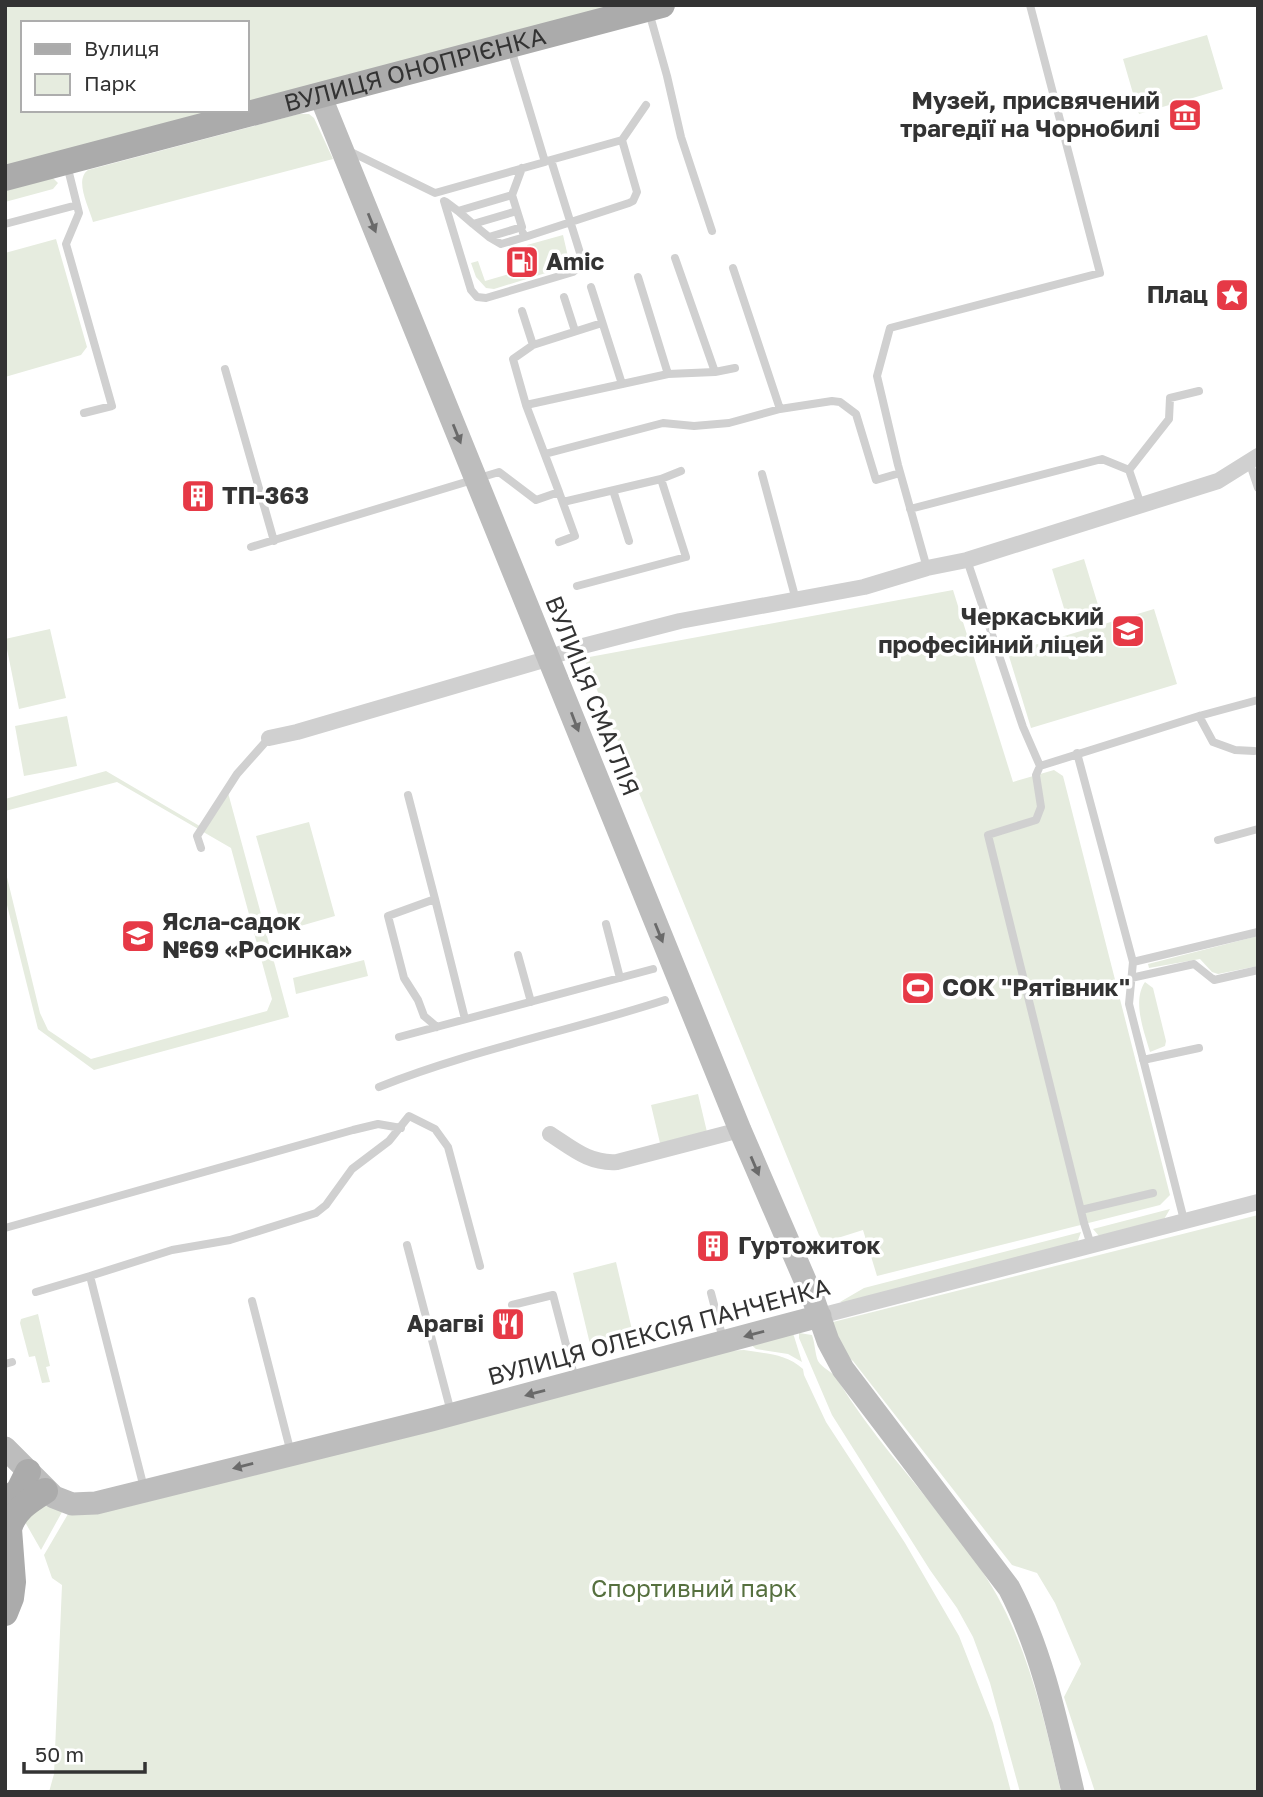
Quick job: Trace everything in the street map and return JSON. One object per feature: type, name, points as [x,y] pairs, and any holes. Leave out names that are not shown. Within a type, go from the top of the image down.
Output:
[{"type":"main road","name":"ВУЛИЦЯ ОНОПРІЄНКА","points":[[5,178],[655,7]]},
{"type":"main road","points":[[5,1503],[19,1490],[37,1481]]},
{"type":"main road","points":[[5,1613],[12,1589],[8,1559],[9,1529],[11,1521],[37,1481]]},
{"type":"street","name":"ВУЛИЦЯ СМАГЛІЯ","points":[[320,95],[828,1341],[843,1369],[1009,1588],[1028,1628],[1052,1705],[1073,1792]]},
{"type":"street","points":[[269,738],[550,658],[579,647],[680,621],[864,587],[927,568],[967,560],[1218,481],[1254,458]]},
{"type":"street","points":[[550,1133],[586,1157],[601,1163],[617,1162],[740,1130]]},
{"type":"street","name":"ВУЛИЦЯ ОЛЕКСІЯ ПАНЧЕНКА","points":[[37,1481],[63,1502],[96,1503],[451,1415],[1258,1202]]},
{"type":"street","points":[[5,1448],[37,1481]]},
{"type":"lane","points":[[927,568],[900,473],[877,376],[890,328],[1100,273],[1030,5]]},
{"type":"lane","points":[[655,7],[681,137],[712,231]]},
{"type":"lane","points":[[444,201],[471,290],[481,299],[577,269],[582,261],[510,45]]},
{"type":"lane","points":[[435,193],[622,140],[646,105]]},
{"type":"lane","points":[[341,147],[435,193],[500,244],[629,203],[636,197],[637,188],[622,140]]},
{"type":"lane","points":[[66,162],[78,215],[66,244],[112,406],[84,413]]},
{"type":"lane","points":[[522,168],[512,195],[524,237]]},
{"type":"lane","points":[[458,211],[512,195]]},
{"type":"lane","points":[[5,224],[77,205]]},
{"type":"lane","points":[[473,224],[516,211]]},
{"type":"lane","points":[[489,237],[522,227]]},
{"type":"lane","points":[[675,258],[715,373]]},
{"type":"lane","points":[[733,268],[779,409]]},
{"type":"lane","points":[[638,277],[668,374]]},
{"type":"lane","points":[[591,287],[622,384]]},
{"type":"lane","points":[[564,297],[575,331]]},
{"type":"lane","points":[[522,311],[533,345]]},
{"type":"lane","points":[[559,542],[575,536],[526,405],[513,359],[533,345],[603,323]]},
{"type":"lane","points":[[526,405],[668,374],[715,373],[734,368]]},
{"type":"lane","points":[[225,369],[274,541]]},
{"type":"lane","points":[[1129,470],[1169,419],[1170,398],[1199,391]]},
{"type":"lane","points":[[545,454],[663,423],[694,426],[729,423],[779,409],[840,402],[856,414],[876,480],[900,473]]},
{"type":"lane","points":[[910,509],[1102,458],[1129,470],[1141,505]]},
{"type":"lane","points":[[1254,458],[1258,488]]},
{"type":"lane","points":[[563,502],[662,479],[681,471]]},
{"type":"lane","points":[[251,547],[499,472],[536,499],[559,492]]},
{"type":"lane","points":[[762,474],[796,600]]},
{"type":"lane","points":[[577,586],[686,557],[662,479]]},
{"type":"lane","points":[[612,490],[629,541]]},
{"type":"lane","points":[[967,560],[1023,727],[1040,766]]},
{"type":"lane","points":[[1091,1245],[988,835],[1036,820],[1041,807],[1036,775],[1040,766],[1258,700]]},
{"type":"lane","points":[[1199,716],[1213,742],[1235,750],[1254,751]]},
{"type":"lane","points":[[201,848],[197,836],[237,774],[269,738]]},
{"type":"lane","points":[[1077,753],[1133,962],[1129,1004],[1184,1220]]},
{"type":"lane","points":[[408,796],[465,1019]]},
{"type":"lane","points":[[1218,840],[1258,829]]},
{"type":"lane","points":[[435,899],[388,916],[404,978],[418,1000],[424,1016],[437,1027]]},
{"type":"lane","points":[[606,924],[620,978]]},
{"type":"lane","points":[[1133,962],[1258,932]]},
{"type":"lane","points":[[518,955],[531,1002]]},
{"type":"lane","points":[[1131,978],[1194,964],[1214,980],[1258,970]]},
{"type":"lane","points":[[398,1037],[653,969]]},
{"type":"lane","points":[[379,1087],[436,1066],[665,1000]]},
{"type":"lane","points":[[1143,1060],[1199,1048]]},
{"type":"lane","points":[[36,1292],[172,1250],[230,1240],[316,1213],[326,1205],[352,1169],[384,1146],[409,1116],[435,1129],[447,1143],[480,1266]]},
{"type":"lane","points":[[5,1228],[353,1130],[378,1124],[401,1128]]},
{"type":"lane","points":[[1081,1210],[1153,1193]]},
{"type":"lane","points":[[407,1245],[451,1415]]},
{"type":"lane","points":[[90,1276],[145,1491]]},
{"type":"lane","points":[[711,1293],[723,1342]]},
{"type":"lane","points":[[512,1305],[553,1295],[576,1382]]},
{"type":"lane","points":[[252,1301],[291,1453]]},
{"type":"green space","points":[[5,5],[619,5],[248,104],[248,21],[21,21],[21,112],[215,112],[5,168]]},
{"type":"green space","points":[[1207,35],[1223,89],[1139,114],[1123,59]]},
{"type":"green space","points":[[299,114],[309,114],[314,118],[333,159],[93,222],[82,187],[84,174],[88,170]]},
{"type":"green space","points":[[53,178],[58,183],[53,189],[5,202],[5,190]]},
{"type":"green space","points":[[563,235],[569,261],[565,267],[494,289],[486,288],[476,277],[471,263],[478,261],[485,281],[533,267],[527,245]]},
{"type":"green space","points":[[56,239],[87,347],[81,355],[5,377],[5,253]]},
{"type":"green space","points":[[1084,559],[1102,618],[1070,628],[1052,569]]},
{"type":"green space","name":"СОК \"Рятівник\"","points":[[953,590],[1013,782],[1054,770],[1063,776],[1170,1195],[1160,1205],[877,1276],[863,1230],[825,1242],[819,1235],[584,658]]},
{"type":"green space","points":[[1154,609],[1177,684],[1031,728],[1008,653]]},
{"type":"green space","points":[[50,629],[66,698],[19,709],[5,639]]},
{"type":"green space","points":[[67,716],[77,766],[24,776],[15,726]]},
{"type":"green space","points":[[106,771],[203,828],[227,789],[289,1017],[94,1070],[38,1029],[5,897],[5,869],[40,1013],[48,1030],[91,1059],[267,1011],[272,999],[231,848],[117,782],[5,811],[5,799]]},
{"type":"green space","points":[[309,822],[335,916],[283,931],[256,836]]},
{"type":"green space","points":[[1258,936],[1258,966],[1218,974],[1212,972],[1200,959],[1149,968],[1148,964]]},
{"type":"green space","points":[[364,960],[368,976],[296,994],[293,978]]},
{"type":"green space","points":[[1145,982],[1153,988],[1166,1041],[1165,1046],[1150,1052],[1139,1007],[1139,998]]},
{"type":"green space","points":[[698,1094],[707,1132],[660,1143],[651,1105]]},
{"type":"green space","points":[[1170,1209],[1163,1221],[1099,1236],[1093,1229]]},
{"type":"green space","points":[[1258,1215],[1258,1792],[1095,1792],[1064,1697],[1081,1664],[1055,1603],[1037,1573],[1012,1565],[846,1354],[836,1338],[833,1322]]},
{"type":"green space","points":[[1081,1232],[1077,1243],[848,1303],[840,1302],[864,1288]]},
{"type":"green space","points":[[616,1262],[633,1334],[590,1344],[573,1273]]},
{"type":"green space","points":[[38,1314],[50,1366],[46,1367],[50,1382],[42,1383],[35,1356],[29,1357],[20,1323],[21,1319]]},
{"type":"green space","points":[[793,1333],[802,1362],[788,1354],[756,1349],[749,1343]]},
{"type":"green space","points":[[799,1333],[812,1335],[818,1361],[835,1377],[871,1429],[965,1546],[997,1596],[1011,1622],[1032,1678],[1061,1792],[1020,1792],[990,1683],[973,1637],[832,1415]]},
{"type":"green space","name":"Спортивний парк","points":[[744,1350],[782,1357],[803,1369],[826,1422],[905,1543],[959,1636],[993,1723],[1011,1792],[49,1792],[54,1774],[62,1585],[52,1578],[44,1555],[68,1514],[726,1351]]},
{"type":"green space","points":[[40,1500],[62,1512],[41,1550],[21,1515]]},
{"type":"place","name":"Музей, присвячений трагедії на Чорнобилі","points":[[1185,115]]},
{"type":"place","name":"Amic","points":[[522,262]]},
{"type":"place","name":"Плац","points":[[1232,295]]},
{"type":"place","name":"ТП-363","points":[[198,496]]},
{"type":"place","name":"Черкаський професійний ліцей","points":[[1128,631]]},
{"type":"place","name":"Ясла-садок №69 «Росинка»","points":[[138,936]]},
{"type":"place","name":"СОК \"Рятівник\"","points":[[918,988]]},
{"type":"place","name":"Гуртожиток","points":[[713,1246]]},
{"type":"place","name":"Арагві","points":[[508,1324]]}]
